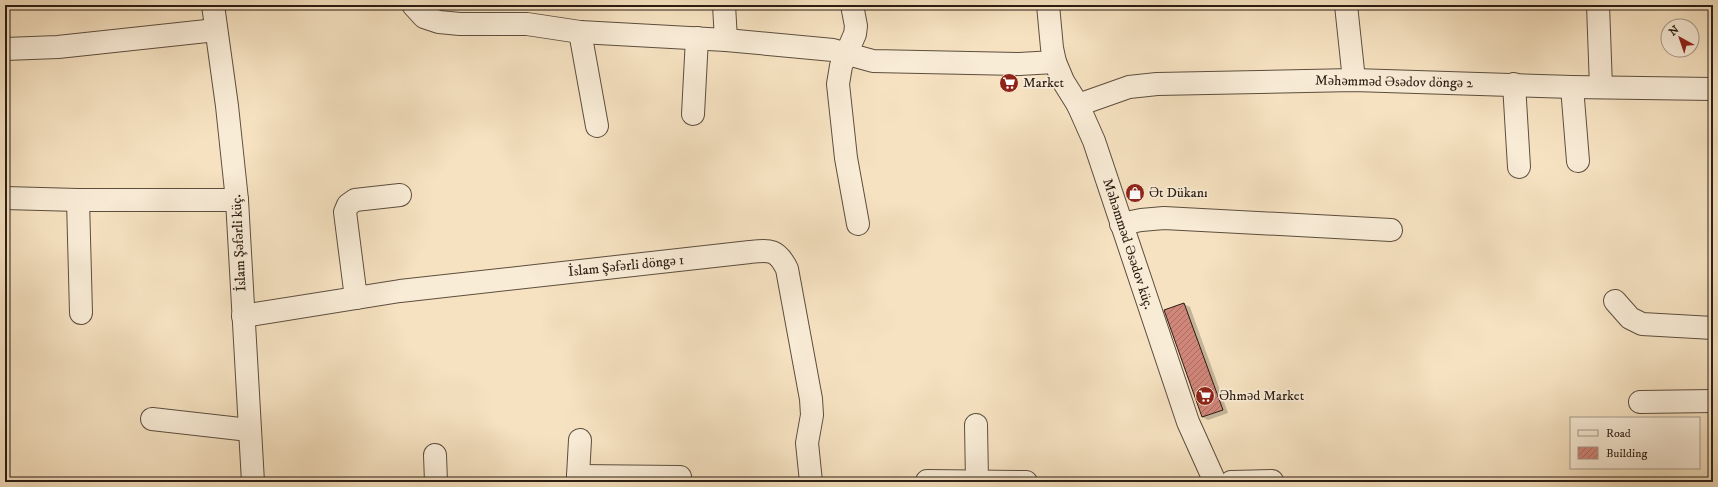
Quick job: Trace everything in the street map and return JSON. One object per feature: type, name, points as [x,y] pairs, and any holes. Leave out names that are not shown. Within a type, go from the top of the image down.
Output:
[{"type":"street","name":"İslam Şəfərli küç.","points":[[213,5],[237,200],[253,482]]},
{"type":"street","points":[[413,5],[424,17],[440,22],[460,24],[527,24],[580,32],[697,38],[816,48],[846,54],[861,59],[883,62],[1019,64],[1055,62]]},
{"type":"street","points":[[724,5],[726,40]]},
{"type":"street","points":[[852,5],[856,26],[855,34],[841,66],[838,84],[846,158],[858,224]]},
{"type":"street","name":"Məhəmməd Əsədov küç.","points":[[1048,5],[1052,48],[1055,62],[1063,81],[1078,105],[1094,141],[1188,422],[1215,482]]},
{"type":"street","points":[[1346,5],[1354,80]]},
{"type":"street","points":[[1598,5],[1601,87]]},
{"type":"street","points":[[5,49],[58,47],[216,30]]},
{"type":"street","points":[[580,32],[597,126]]},
{"type":"street","points":[[692,114],[697,38]]},
{"type":"street","name":"Məhəmməd Əsədov döngə 2","points":[[1078,105],[1123,89],[1157,84],[1354,80],[1572,87],[1713,89]]},
{"type":"street","points":[[1514,84],[1519,167]]},
{"type":"street","points":[[1572,87],[1578,161]]},
{"type":"street","points":[[356,298],[345,212],[348,205],[355,200],[400,195]]},
{"type":"street","points":[[5,198],[78,200],[237,200]]},
{"type":"street","points":[[78,200],[81,313]]},
{"type":"street","points":[[1122,224],[1141,220],[1164,218],[1391,230]]},
{"type":"street","name":"İslam Şəfərli döngə 1","points":[[243,316],[400,291],[742,253],[767,251],[775,253],[782,258],[787,269],[811,399],[812,415],[807,443],[812,482]]},
{"type":"street","points":[[1615,301],[1630,318],[1642,324],[1713,328]]},
{"type":"street","points":[[1640,402],[1713,401]]},
{"type":"street","points":[[152,419],[249,430]]},
{"type":"street","points":[[976,426],[977,481]]},
{"type":"street","points":[[580,440],[578,479],[680,477]]},
{"type":"street","points":[[434,455],[436,482]]},
{"type":"street","points":[[927,481],[1026,482]]},
{"type":"street","points":[[1231,482],[1272,481]]},
{"type":"building","points":[[1184,303],[1223,410],[1202,417],[1164,310]]},
{"type":"place","name":"Market","points":[[1009,83]]},
{"type":"place","name":"Ət Dükanı","points":[[1135,193]]},
{"type":"place","name":"Əhməd Market","points":[[1205,396]]}]
